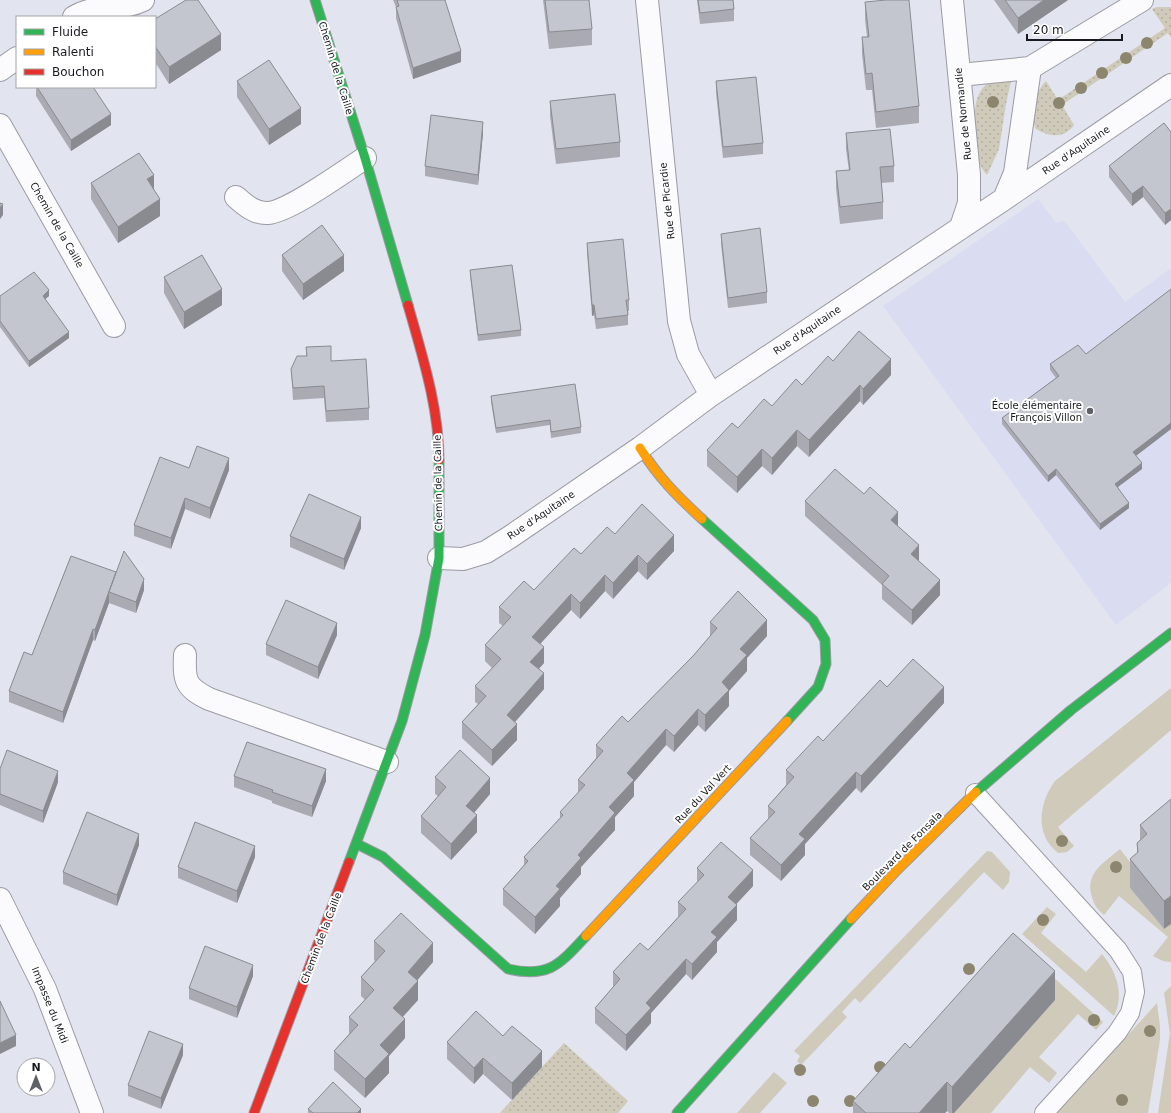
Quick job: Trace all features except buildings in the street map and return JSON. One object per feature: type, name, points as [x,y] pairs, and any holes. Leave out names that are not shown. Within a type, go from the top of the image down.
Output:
[{"type":"street","points":[[77,16],[97,9],[122,6],[143,0]]},
{"type":"street","name":"Chemin de la Caille","points":[[254,1113],[357,844],[402,721],[425,635],[439,558],[439,445],[428,371],[365,158],[315,0]]},
{"type":"street","name":"Rue de Picardie","points":[[647,0],[679,321],[688,354],[711,395]]},
{"type":"street","name":"Rue de Normandie","points":[[952,0],[969,175],[969,202],[961,227]]},
{"type":"street","points":[[960,75],[1030,68],[1142,0]]},
{"type":"street","points":[[0,70],[16,59]]},
{"type":"street","points":[[1004,199],[1015,173],[1030,68]]},
{"type":"street","name":"Rue d'Aquitaine","points":[[439,558],[463,559],[486,552],[640,448],[711,395],[1004,199],[1171,85]]},
{"type":"street","name":"Chemin de la Caille","points":[[0,125],[114,326]]},
{"type":"street","points":[[236,197],[250,209],[267,213],[283,209],[365,158]]},
{"type":"street","name":"Rue du Val Vert","points":[[357,844],[383,857],[508,969],[528,974],[552,969],[572,951],[818,687],[826,664],[825,640],[814,620],[672,492],[654,471],[640,448]]},
{"type":"street","name":"Boulevard de Fonsala","points":[[678,1113],[806,967],[913,854],[975,793],[1044,732],[1171,633]]},
{"type":"street","points":[[185,654],[184,676],[194,691],[209,699],[387,762]]},
{"type":"street","name":"Impasse du Midi","points":[[0,899],[45,989],[92,1113]]},
{"type":"lane","points":[[975,793],[1118,950],[1132,972],[1135,992],[1130,1013],[1117,1033],[1044,1113]]},
{"type":"shaded area","points":[[1157,7],[1171,7],[1171,37],[1168,33],[1062,105],[1074,125],[1066,133],[1061,135],[1051,135],[1036,129],[1033,117],[1034,104],[1038,91],[1046,81],[1058,100],[1165,28],[1152,9]]},
{"type":"shaded area","points":[[1003,78],[1011,81],[999,149],[987,175],[981,167],[978,158],[975,110],[980,92],[985,86],[993,81]]},
{"type":"shaded area","points":[[1038,199],[1056,223],[1063,221],[1066,223],[1125,302],[1171,268],[1171,583],[1116,625],[883,306]]},
{"type":"shaded area","points":[[1171,688],[1171,730],[1058,827],[1074,846],[1067,852],[1058,853],[1050,845],[1042,828],[1045,799],[1055,781]]},
{"type":"shaded area","points":[[1120,849],[1137,871],[1130,888],[1164,929],[1171,924],[1171,962],[1163,961],[1153,956],[1168,937],[1119,896],[1104,915],[1094,902],[1090,889],[1093,875],[1102,864]]},
{"type":"shaded area","points":[[987,851],[992,852],[1010,872],[1009,882],[1003,890],[984,872],[860,1003],[855,998],[842,1012],[847,1017],[801,1065],[797,1061],[800,1056],[794,1051]]},
{"type":"shaded area","points":[[1047,907],[1056,914],[1041,933],[1086,972],[1102,954],[1107,961],[1115,975],[1119,991],[1119,999],[1114,1016],[1022,934]]},
{"type":"shaded area","points":[[1012,940],[1103,1022],[1096,1030],[1078,1014],[1039,1057],[1057,1073],[1049,1083],[1030,1067],[991,1113],[954,1113],[1055,1000]]},
{"type":"shaded area","points":[[1171,986],[1171,1113],[1158,1113],[1170,1033],[1164,993]]},
{"type":"shaded area","points":[[1157,1003],[1160,1040],[1148,1113],[1057,1113]]},
{"type":"shaded area","points":[[564,1043],[628,1101],[618,1113],[500,1113]]},
{"type":"shaded area","points":[[774,1072],[787,1083],[760,1113],[737,1113]]},
{"type":"traffic: fast","points":[[315,0],[365,158],[408,305]]},
{"type":"traffic: fast","points":[[349,862],[402,721],[425,635],[439,558],[439,460]]},
{"type":"traffic: fast","points":[[702,519],[813,620],[825,640],[826,664],[818,687],[787,721]]},
{"type":"traffic: fast","points":[[976,792],[1071,710],[1171,633]]},
{"type":"traffic: fast","points":[[357,844],[383,857],[508,969],[534,972],[552,967],[568,955],[586,936]]},
{"type":"traffic: fast","points":[[677,1113],[851,919]]},
{"type":"traffic: slow","points":[[640,448],[668,486],[702,519]]},
{"type":"traffic: slow","points":[[586,936],[787,721]]},
{"type":"traffic: slow","points":[[851,919],[897,870],[976,792]]},
{"type":"traffic: jam","points":[[408,305],[429,381],[436,420],[439,460]]},
{"type":"traffic: jam","points":[[254,1113],[349,862]]},
{"type":"place","name":"École élémentaire François Villon","points":[[1090,411]]}]
